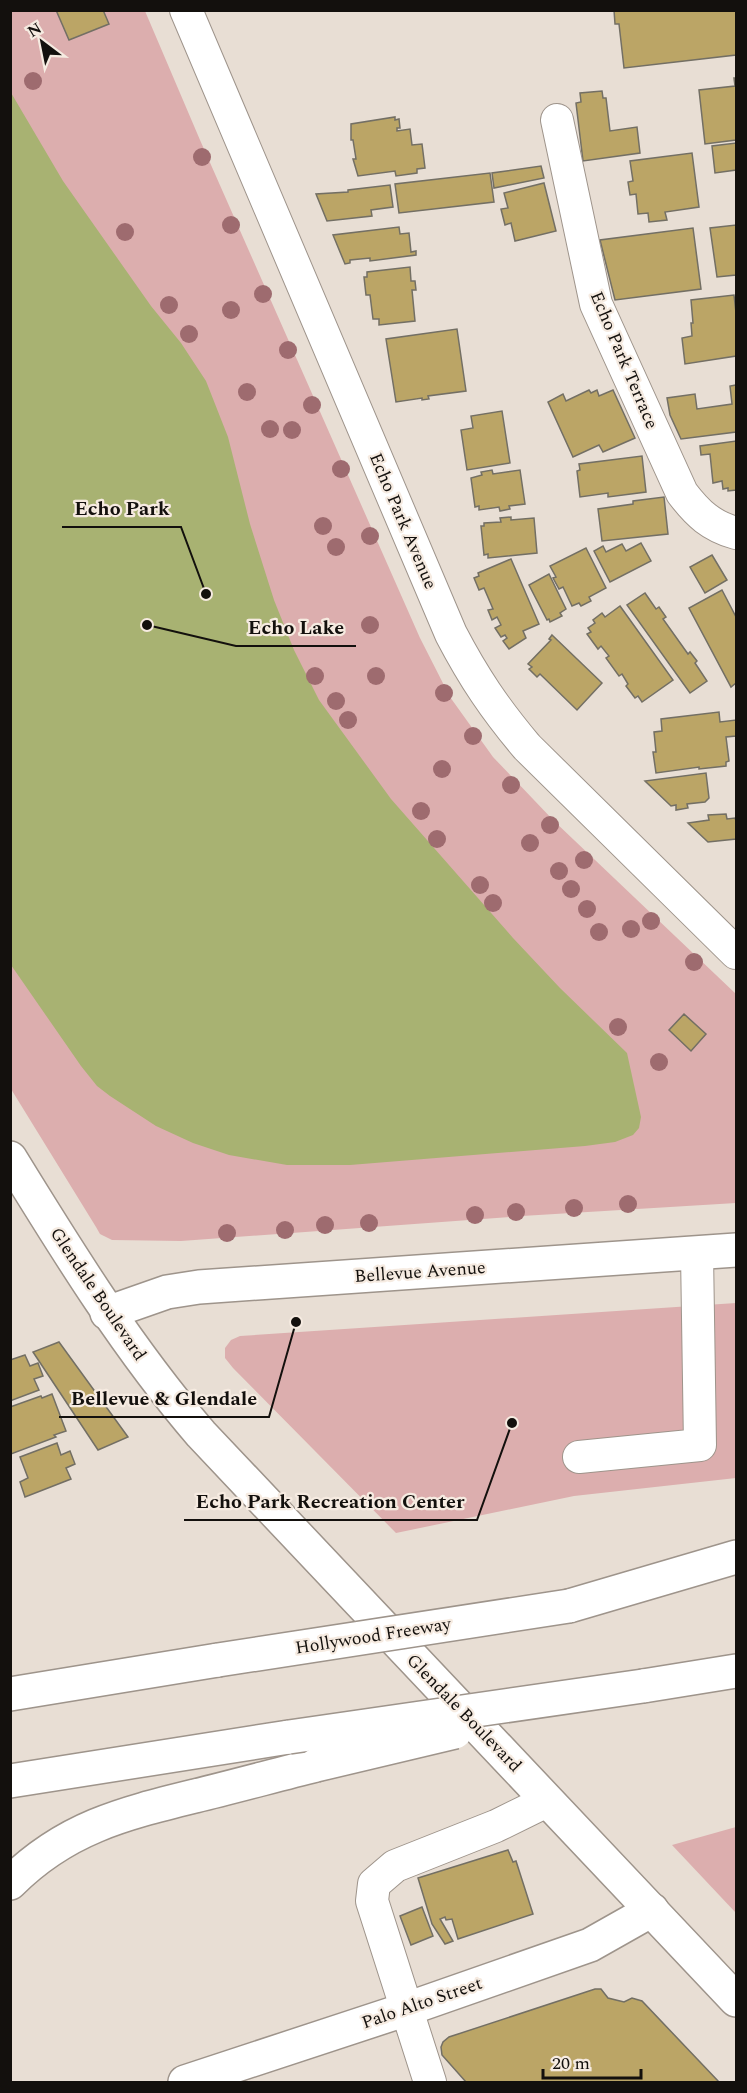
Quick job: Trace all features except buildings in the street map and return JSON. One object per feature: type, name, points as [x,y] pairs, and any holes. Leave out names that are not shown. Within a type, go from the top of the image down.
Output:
[{"type":"main road","name":"Glendale Boulevard","points":[[10,1158],[107,1313],[170,1398],[201,1434],[736,2000]]},
{"type":"main road","name":"Bellevue Avenue","points":[[107,1313],[167,1292],[199,1287],[736,1250]]},
{"type":"main road","points":[[569,1606],[736,1557]]},
{"type":"main road","name":"Hollywood Freeway","points":[[10,1694],[736,1579]]},
{"type":"main road","points":[[10,1781],[736,1671]]},
{"type":"main road","points":[[10,1883],[27,1866],[61,1842],[99,1822],[316,1765],[643,1686]]},
{"type":"main road","name":"Palo Alto Street","points":[[185,2082],[407,2009],[590,1945],[652,1910]]},
{"type":"street","name":"Echo Park Avenue","points":[[186,10],[451,634],[472,675],[501,716],[527,747],[736,953]]},
{"type":"street","name":"Echo Park Terrace","points":[[557,120],[596,304],[682,493],[694,509],[719,528],[736,534]]},
{"type":"street","points":[[579,1456],[700,1445],[697,1253]]},
{"type":"street","points":[[430,2082],[372,1901],[374,1884],[395,1866],[496,1826],[548,1801]]},
{"type":"shaded area","points":[[11,11],[145,11],[420,638],[450,697],[493,757],[554,821],[736,994],[736,1203],[181,1241],[112,1240],[100,1234],[11,1089]]},
{"type":"shaded area","points":[[10,91],[63,181],[206,381],[228,437],[250,524],[274,600],[294,650],[319,700],[391,799],[513,938],[560,988],[627,1053],[641,1117],[639,1128],[633,1135],[615,1142],[585,1146],[350,1165],[287,1165],[229,1155],[193,1143],[156,1126],[97,1086],[11,965]]},
{"type":"shaded area","points":[[736,1303],[736,1478],[574,1496],[396,1533],[225,1358],[225,1348],[231,1340],[240,1336]]},
{"type":"shaded area","points":[[736,1827],[736,1913],[672,1845]]},
{"type":"place","name":"Echo Park","points":[[206,594]]},
{"type":"place","name":"Echo Lake","points":[[147,625]]},
{"type":"place","name":"Bellevue & Glendale","points":[[296,1322]]},
{"type":"place","name":"Echo Park Recreation Center","points":[[512,1423]]}]
